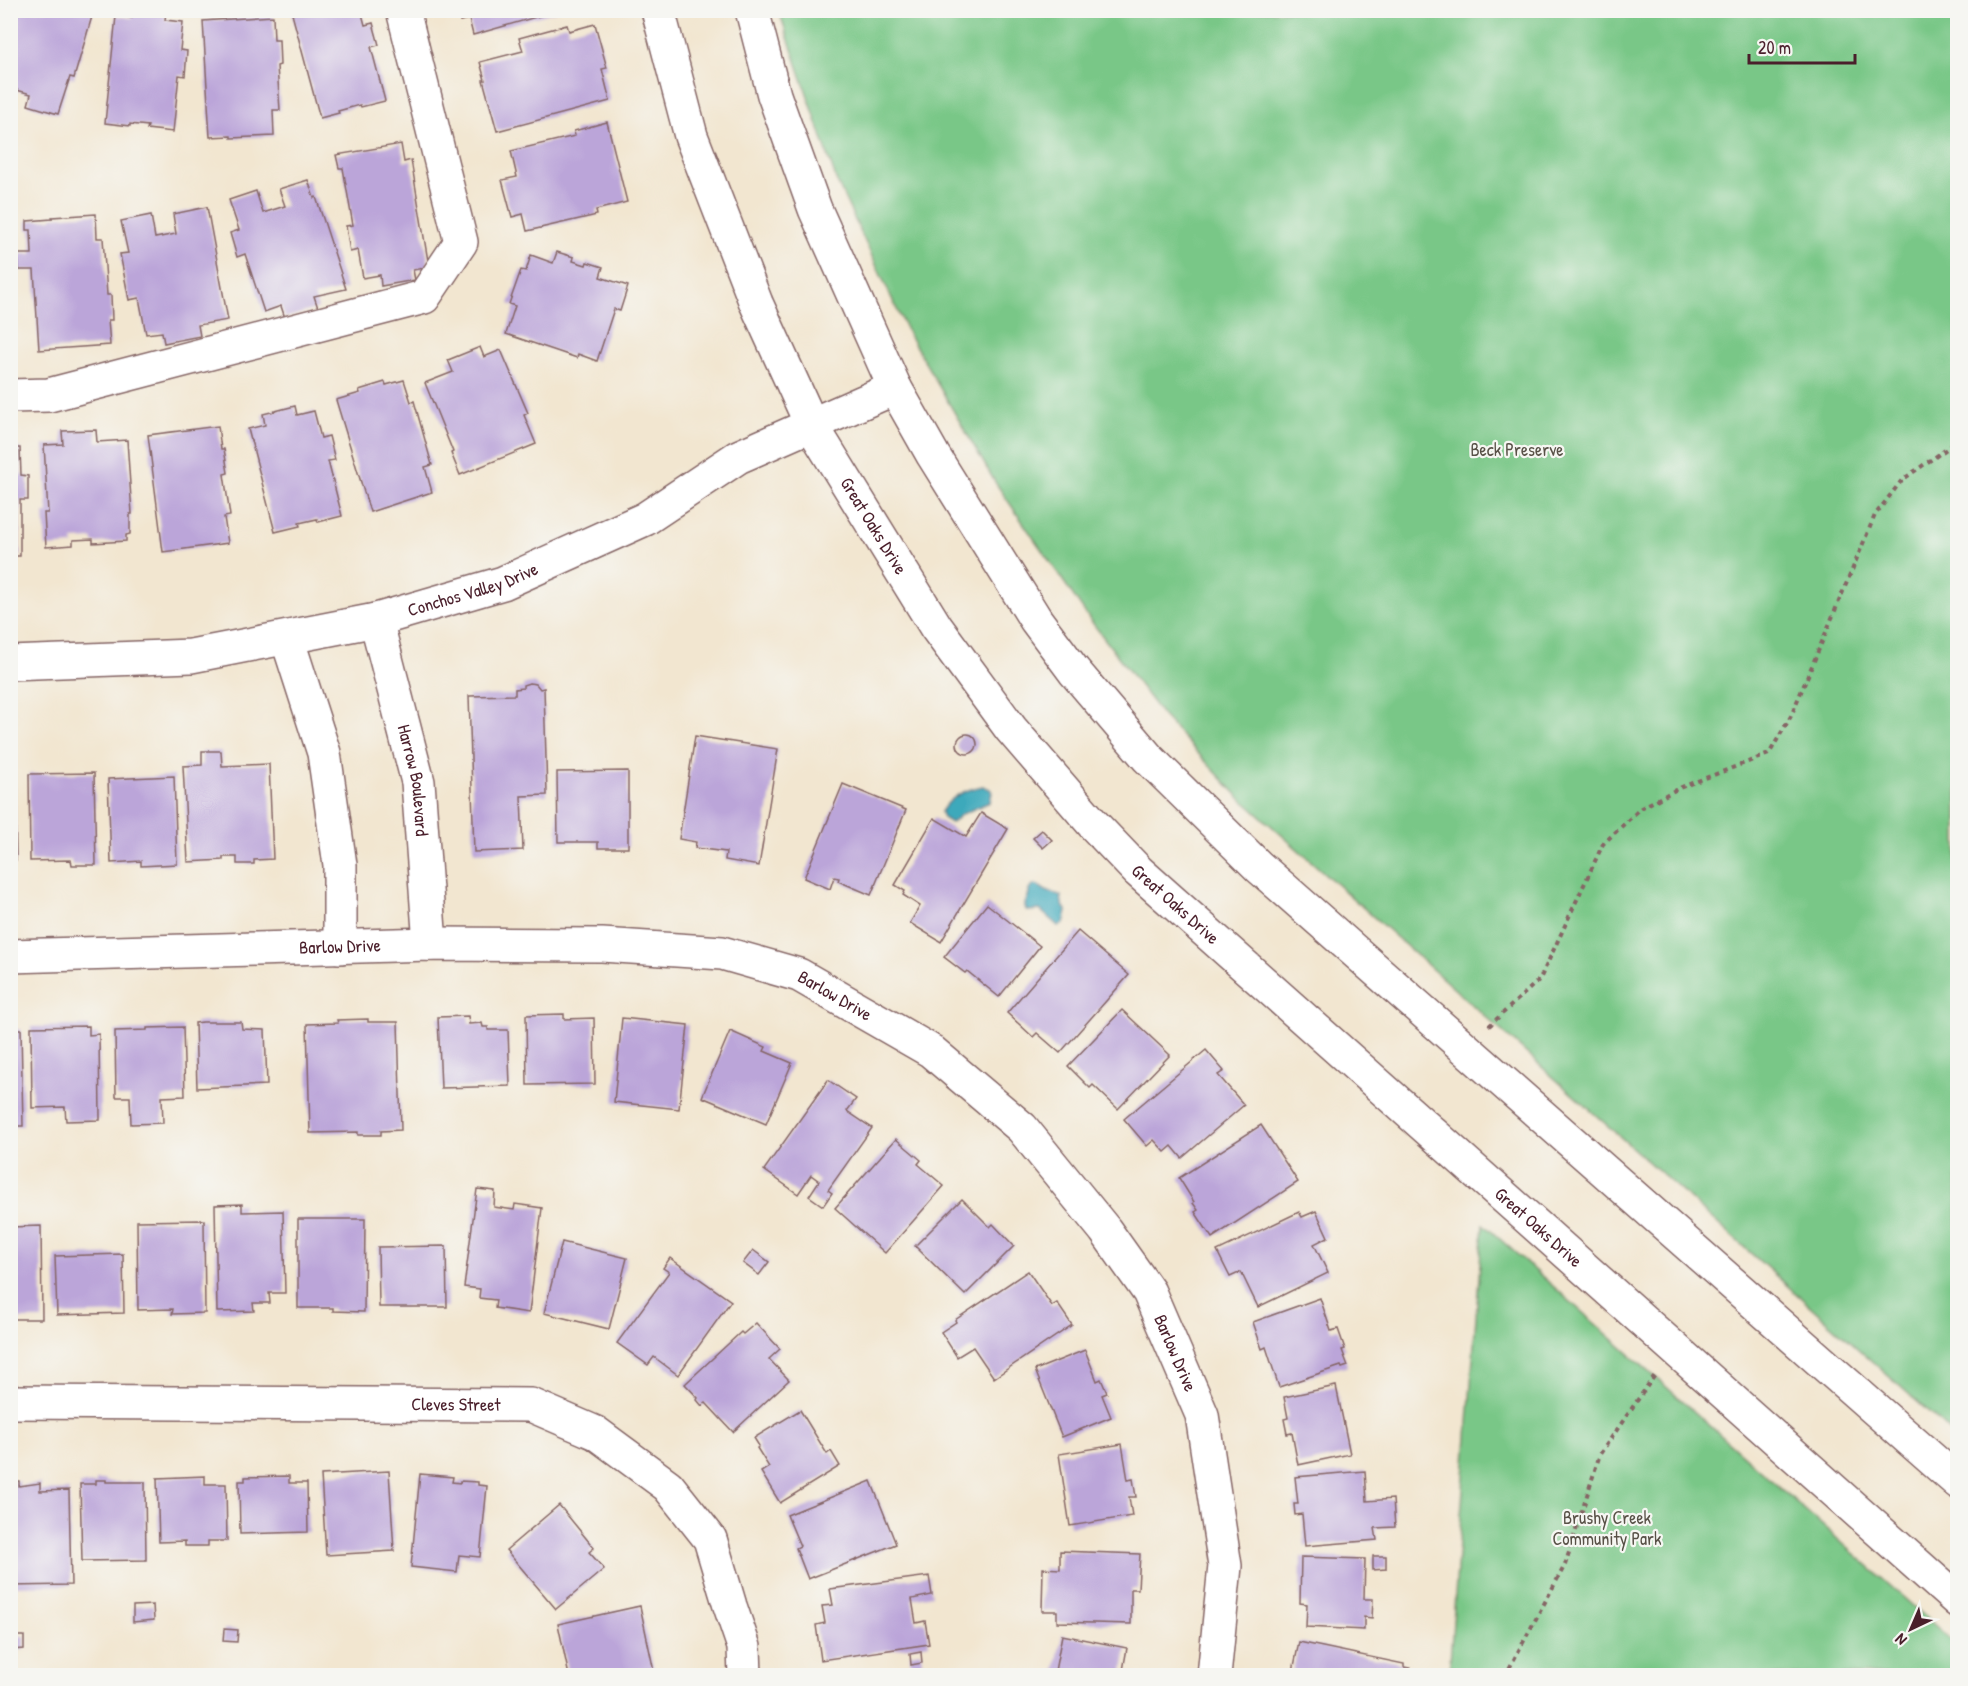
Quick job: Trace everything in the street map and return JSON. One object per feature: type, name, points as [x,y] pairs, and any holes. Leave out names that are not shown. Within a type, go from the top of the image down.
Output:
[{"type":"street","points":[[10,396],[49,395],[424,297],[461,242],[403,10]]},
{"type":"street","name":"Great Oaks Drive","points":[[658,10],[691,136],[756,303],[812,426],[936,627],[1011,729],[1123,856],[1958,1600]]},
{"type":"street","points":[[752,10],[774,95],[815,209],[895,388],[933,455],[1036,620],[1074,671],[1148,758],[1258,867],[1958,1482]]},
{"type":"street","name":"Conchos Valley Drive","points":[[10,663],[191,656],[376,620],[503,583],[645,519],[738,458],[895,388]]},
{"type":"street","name":"Harrow Boulevard","points":[[376,620],[418,782],[430,944]]},
{"type":"street","points":[[287,638],[324,753],[340,865],[340,947]]},
{"type":"street","name":"Barlow Drive","points":[[10,956],[430,944],[602,945],[722,953],[799,975],[931,1051],[1022,1128],[1105,1230],[1149,1292],[1202,1415],[1225,1566],[1214,1676]]},
{"type":"street","name":"Cleves Street","points":[[10,1402],[531,1405],[596,1433],[668,1486],[710,1539],[729,1606],[744,1647],[745,1676]]},
{"type":"path","points":[[1485,1031],[1540,979],[1603,844],[1641,808],[1679,788],[1769,754],[1791,716],[1875,515],[1902,480],[1958,441]]},
{"type":"path","points":[[1505,1676],[1565,1565],[1600,1454],[1658,1370]]},
{"type":"green space","name":"Beck Preserve","points":[[779,11],[1957,11],[1957,1437],[1239,797],[1163,716],[1088,617],[995,482],[909,335],[837,182]]},
{"type":"green space","name":"Brushy Creek Community Park","points":[[1483,1224],[1957,1645],[1957,1675],[1449,1675]]},
{"type":"water","points":[[983,786],[992,792],[990,802],[962,814],[951,823],[943,818],[941,812],[954,798],[971,789]]},
{"type":"water","points":[[1034,885],[1061,896],[1062,904],[1067,912],[1064,924],[1058,926],[1040,910],[1027,911],[1025,903],[1029,890]]},
{"type":"building","points":[[10,10],[84,10],[93,13],[74,78],[70,77],[58,114],[28,105],[31,94],[13,89],[10,97]]},
{"type":"building","points":[[133,10],[166,12],[165,20],[183,22],[180,50],[187,51],[185,76],[179,75],[173,132],[147,129],[148,126],[105,123],[116,16],[132,18]]},
{"type":"building","points":[[307,10],[361,10],[365,25],[373,23],[379,45],[371,47],[385,101],[361,107],[360,105],[320,118],[292,14]]},
{"type":"building","points":[[457,10],[557,11],[473,35],[469,19],[460,21]]},
{"type":"building","points":[[273,16],[274,40],[279,40],[280,65],[277,66],[280,110],[273,110],[274,136],[210,137],[203,21]]},
{"type":"building","points":[[595,24],[607,68],[602,69],[610,101],[497,131],[480,62],[523,51],[519,38],[567,25],[569,31]]},
{"type":"building","points":[[607,122],[627,202],[596,210],[597,215],[527,231],[523,214],[512,217],[502,180],[517,177],[511,151],[575,136],[574,131]]},
{"type":"building","points":[[401,144],[404,162],[411,160],[429,267],[413,270],[415,280],[381,286],[380,275],[363,278],[358,250],[350,252],[346,226],[353,225],[343,168],[339,168],[336,155]]},
{"type":"building","points":[[308,180],[314,198],[316,197],[346,289],[314,296],[318,308],[285,318],[281,306],[264,312],[245,254],[237,257],[230,233],[239,230],[229,200],[256,191],[263,213],[285,206],[279,189]]},
{"type":"building","points":[[207,207],[228,320],[198,325],[200,336],[164,343],[162,332],[146,334],[139,298],[129,300],[120,254],[128,253],[121,221],[151,215],[155,238],[176,234],[173,214]]},
{"type":"building","points":[[96,214],[97,238],[103,238],[107,295],[111,295],[112,320],[108,320],[110,345],[39,350],[34,270],[19,270],[18,254],[32,254],[31,230],[27,230],[27,221]]},
{"type":"building","points":[[557,252],[574,257],[573,261],[603,267],[600,277],[628,286],[620,311],[614,309],[597,361],[578,354],[577,358],[506,334],[515,306],[509,304],[521,270],[526,271],[531,255],[553,263]]},
{"type":"building","points":[[480,347],[484,357],[501,350],[528,413],[524,415],[536,444],[460,475],[425,383],[453,372],[448,360]]},
{"type":"building","points":[[404,380],[411,402],[414,401],[432,465],[425,467],[432,492],[370,512],[336,400],[385,382],[386,385]]},
{"type":"building","points":[[295,406],[297,415],[314,411],[321,438],[329,436],[335,460],[328,461],[342,516],[318,522],[317,519],[299,523],[300,526],[275,532],[248,429],[265,425],[263,414]]},
{"type":"building","points":[[218,426],[221,449],[224,449],[228,473],[224,474],[230,516],[224,517],[228,543],[163,552],[148,435]]},
{"type":"building","points":[[96,430],[97,442],[127,440],[132,514],[130,514],[130,534],[126,535],[126,541],[93,543],[93,539],[73,540],[73,545],[46,547],[44,513],[48,513],[44,445],[63,444],[62,431]]},
{"type":"building","points":[[10,448],[20,448],[21,475],[28,476],[28,500],[20,500],[20,556],[10,556]]},
{"type":"building","points":[[536,684],[540,689],[544,688],[547,795],[521,796],[523,850],[474,852],[469,696],[515,695],[515,689],[523,688],[523,685]]},
{"type":"building","points":[[967,734],[974,737],[977,744],[974,751],[967,754],[960,751],[957,744],[960,737]]},
{"type":"building","points":[[695,736],[778,749],[759,866],[725,860],[726,852],[695,848],[696,842],[679,839]]},
{"type":"building","points":[[202,751],[221,751],[222,766],[269,764],[273,859],[254,860],[254,864],[237,864],[237,857],[188,862],[183,766],[202,765]]},
{"type":"building","points":[[10,755],[14,755],[16,860],[10,859]]},
{"type":"building","points":[[628,771],[628,848],[598,848],[598,842],[558,842],[557,772]]},
{"type":"building","points":[[94,773],[96,865],[72,865],[71,860],[30,861],[29,774]]},
{"type":"building","points":[[174,776],[177,864],[141,866],[141,861],[111,863],[108,779]]},
{"type":"building","points":[[843,784],[906,810],[871,895],[838,881],[839,878],[834,877],[830,889],[804,878]]},
{"type":"building","points":[[981,813],[1008,829],[941,942],[910,923],[920,906],[903,895],[905,891],[895,885],[934,818],[966,837]]},
{"type":"building","points":[[1042,830],[1052,840],[1043,848],[1033,838]]},
{"type":"building","points":[[987,904],[1040,946],[999,997],[967,971],[965,973],[944,957]]},
{"type":"building","points":[[1078,931],[1129,975],[1060,1053],[1037,1033],[1033,1037],[1007,1013]]},
{"type":"building","points":[[1122,1010],[1170,1055],[1118,1109],[1093,1085],[1090,1088],[1068,1066]]},
{"type":"building","points":[[564,1014],[564,1019],[594,1018],[595,1084],[527,1085],[526,1015]]},
{"type":"building","points":[[468,1016],[469,1024],[482,1023],[483,1027],[488,1027],[488,1030],[508,1030],[510,1086],[441,1088],[438,1017]]},
{"type":"building","points":[[622,1018],[688,1025],[679,1109],[614,1102]]},
{"type":"building","points":[[368,1019],[368,1022],[398,1022],[401,1130],[381,1131],[381,1135],[358,1135],[358,1132],[310,1133],[307,1024]]},
{"type":"building","points":[[241,1022],[242,1029],[265,1030],[267,1085],[197,1088],[195,1023]]},
{"type":"building","points":[[89,1026],[89,1035],[99,1034],[100,1120],[66,1121],[65,1107],[32,1108],[31,1027]]},
{"type":"building","points":[[183,1027],[185,1096],[162,1097],[163,1123],[131,1124],[130,1097],[116,1097],[115,1031]]},
{"type":"building","points":[[10,1029],[21,1029],[23,1126],[10,1126]]},
{"type":"building","points":[[730,1031],[766,1047],[764,1051],[792,1063],[766,1124],[702,1097]]},
{"type":"building","points":[[1206,1050],[1224,1071],[1218,1075],[1244,1105],[1182,1158],[1172,1146],[1165,1152],[1154,1140],[1147,1146],[1124,1119]]},
{"type":"building","points":[[828,1080],[856,1099],[847,1111],[872,1128],[828,1190],[832,1193],[823,1206],[809,1196],[819,1181],[811,1175],[798,1194],[764,1170]]},
{"type":"building","points":[[1261,1125],[1298,1182],[1212,1238],[1195,1212],[1198,1210],[1179,1178]]},
{"type":"building","points":[[896,1139],[921,1160],[918,1164],[944,1186],[885,1253],[835,1208]]},
{"type":"building","points":[[477,1189],[495,1191],[494,1207],[514,1210],[515,1204],[542,1208],[529,1313],[495,1308],[496,1300],[479,1298],[480,1289],[464,1287]]},
{"type":"building","points":[[962,1199],[990,1227],[993,1224],[1014,1246],[965,1295],[915,1246]]},
{"type":"building","points":[[242,1204],[242,1212],[283,1211],[285,1293],[269,1293],[270,1303],[253,1303],[254,1311],[217,1312],[215,1205]]},
{"type":"building","points":[[1316,1211],[1328,1237],[1314,1244],[1328,1273],[1258,1307],[1241,1272],[1230,1277],[1217,1251],[1299,1212],[1302,1217]]},
{"type":"building","points":[[298,1219],[365,1219],[364,1312],[333,1311],[333,1308],[298,1308]]},
{"type":"building","points":[[204,1220],[205,1313],[172,1314],[173,1309],[138,1310],[137,1221]]},
{"type":"building","points":[[41,1226],[42,1319],[10,1319],[10,1227]]},
{"type":"building","points":[[562,1242],[627,1258],[609,1329],[544,1313]]},
{"type":"building","points":[[446,1246],[447,1307],[379,1307],[378,1247]]},
{"type":"building","points":[[753,1250],[769,1262],[759,1275],[743,1263]]},
{"type":"building","points":[[123,1254],[124,1313],[57,1315],[55,1256]]},
{"type":"building","points":[[670,1258],[731,1301],[678,1375],[654,1357],[648,1365],[617,1343],[669,1272],[663,1268]]},
{"type":"building","points":[[1028,1271],[1052,1306],[1057,1303],[1072,1325],[994,1378],[973,1347],[957,1357],[941,1332]]},
{"type":"building","points":[[1320,1298],[1331,1331],[1338,1329],[1348,1366],[1342,1368],[1341,1366],[1279,1387],[1266,1347],[1262,1349],[1253,1322]]},
{"type":"building","points":[[756,1323],[780,1349],[769,1359],[789,1380],[733,1432],[706,1403],[702,1406],[685,1384],[741,1332],[743,1334]]},
{"type":"building","points":[[1085,1350],[1097,1381],[1101,1379],[1107,1393],[1102,1395],[1111,1417],[1062,1437],[1035,1370]]},
{"type":"building","points":[[1336,1386],[1350,1454],[1298,1465],[1292,1433],[1287,1434],[1284,1419],[1288,1418],[1284,1397]]},
{"type":"building","points":[[800,1410],[827,1454],[831,1451],[840,1466],[780,1503],[761,1472],[769,1467],[757,1448],[759,1446],[754,1438]]},
{"type":"building","points":[[1122,1444],[1128,1480],[1133,1479],[1136,1497],[1129,1497],[1132,1516],[1070,1526],[1059,1454]]},
{"type":"building","points":[[389,1471],[394,1551],[326,1555],[321,1475]]},
{"type":"building","points":[[1365,1471],[1367,1501],[1393,1499],[1395,1527],[1375,1528],[1377,1540],[1305,1546],[1302,1514],[1295,1515],[1294,1504],[1298,1504],[1295,1477]]},
{"type":"building","points":[[420,1474],[453,1477],[452,1482],[478,1482],[478,1485],[487,1486],[480,1557],[459,1555],[457,1572],[411,1567]]},
{"type":"building","points":[[205,1476],[205,1484],[226,1484],[227,1541],[208,1541],[208,1546],[185,1546],[185,1541],[159,1542],[157,1478]]},
{"type":"building","points":[[289,1476],[289,1483],[307,1483],[308,1532],[240,1534],[239,1481],[245,1481],[245,1477]]},
{"type":"building","points":[[96,1480],[145,1482],[146,1560],[82,1561],[80,1484],[96,1484]]},
{"type":"building","points":[[10,1481],[19,1481],[19,1486],[40,1483],[40,1491],[69,1490],[71,1585],[10,1586]]},
{"type":"building","points":[[871,1481],[896,1544],[808,1579],[796,1548],[800,1546],[787,1515]]},
{"type":"building","points":[[559,1505],[594,1548],[589,1552],[604,1569],[556,1609],[506,1550]]},
{"type":"building","points":[[1060,1551],[1140,1554],[1138,1589],[1131,1589],[1131,1624],[1057,1622],[1057,1611],[1042,1611],[1043,1568],[1060,1569]]},
{"type":"building","points":[[1373,1556],[1386,1556],[1386,1569],[1373,1570]]},
{"type":"building","points":[[1301,1557],[1365,1559],[1364,1599],[1373,1599],[1372,1618],[1364,1617],[1364,1630],[1306,1627],[1307,1604],[1300,1603]]},
{"type":"building","points":[[929,1576],[932,1595],[912,1599],[916,1623],[925,1621],[929,1644],[821,1660],[816,1625],[825,1623],[822,1606],[833,1605],[830,1589]]},
{"type":"building","points":[[153,1605],[154,1620],[133,1622],[133,1606]]},
{"type":"building","points":[[640,1606],[655,1676],[569,1676],[558,1624]]},
{"type":"building","points":[[224,1629],[238,1630],[237,1642],[223,1641]]},
{"type":"building","points":[[1062,1635],[1127,1648],[1122,1676],[1054,1676]]},
{"type":"building","points":[[10,1636],[24,1636],[24,1649],[10,1650]]},
{"type":"building","points":[[1299,1642],[1404,1664],[1404,1667],[1410,1668],[1409,1676],[1292,1676]]},
{"type":"building","points":[[921,1652],[922,1663],[911,1665],[910,1654]]},
{"type":"building","points":[[161,1671],[161,1676],[95,1676],[95,1672]]}]
